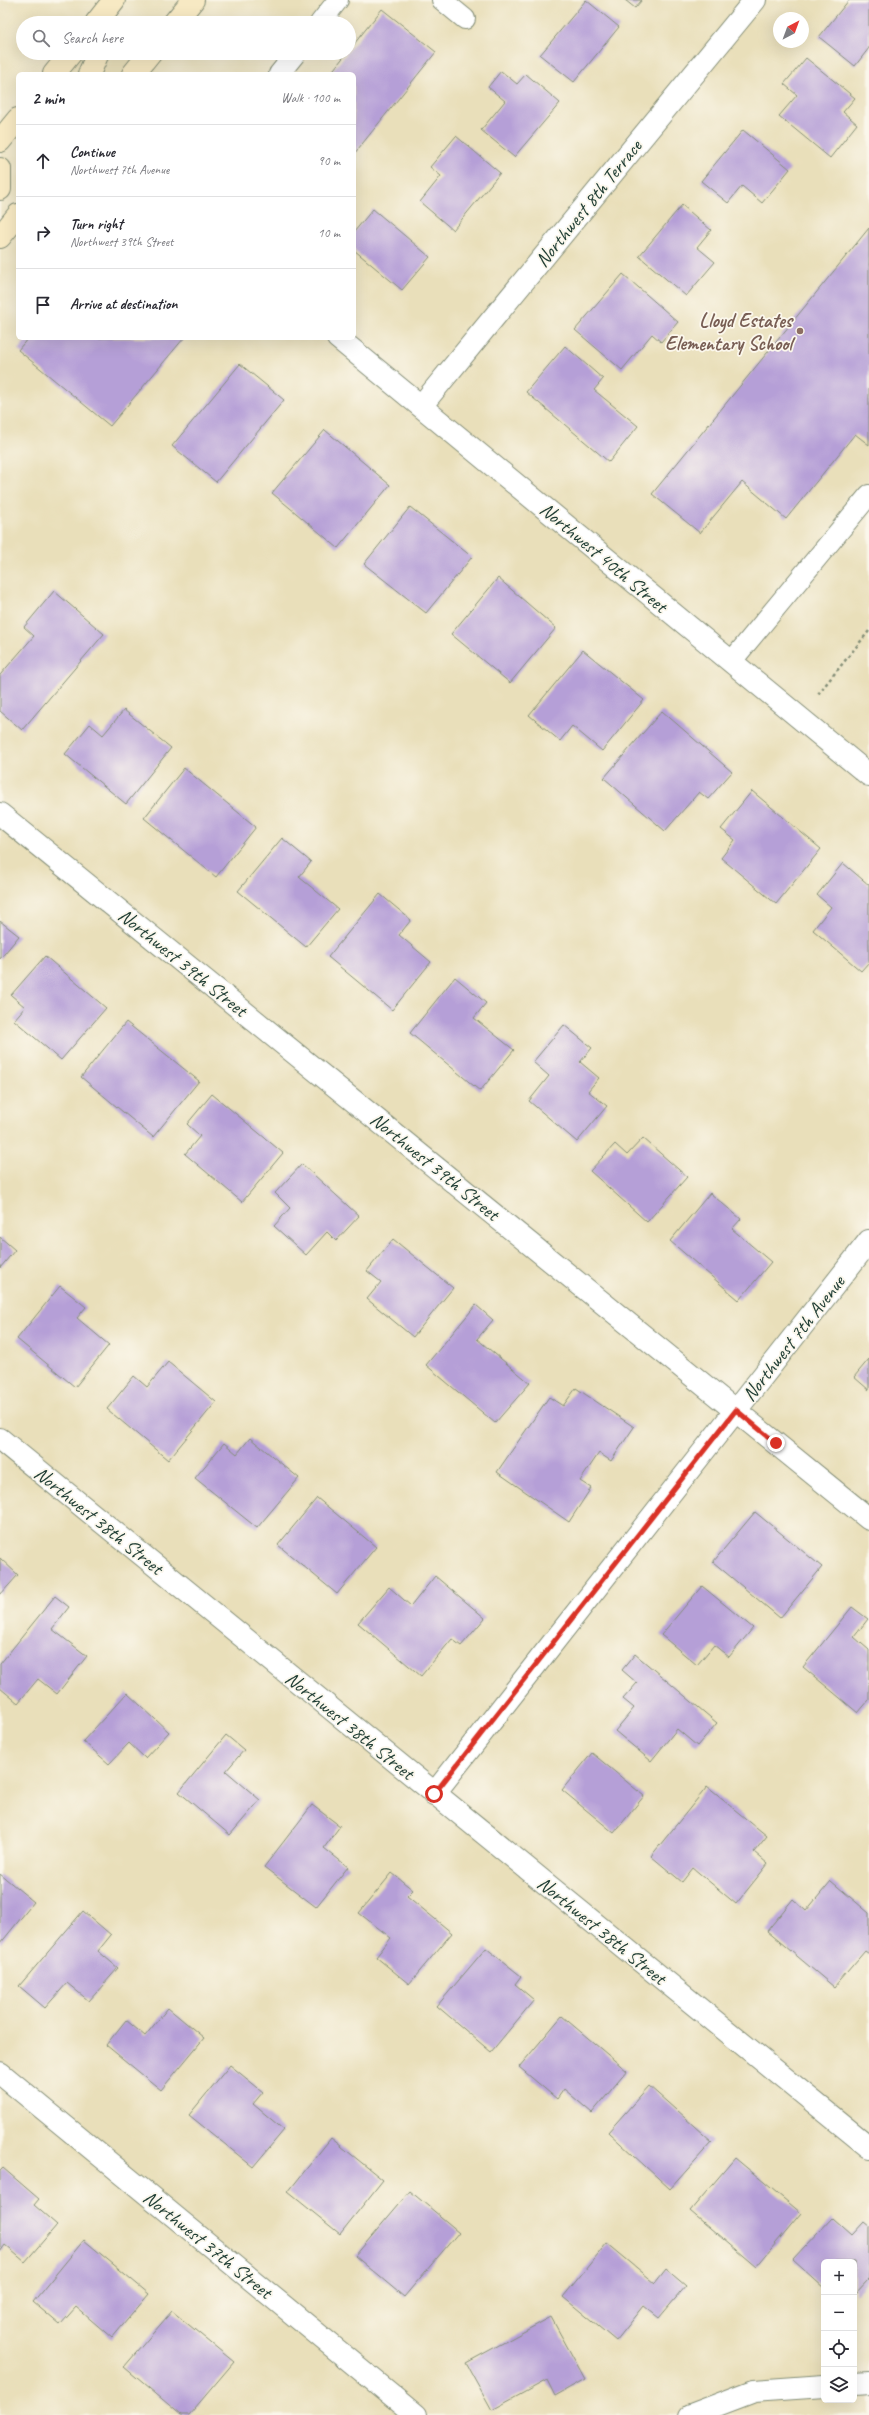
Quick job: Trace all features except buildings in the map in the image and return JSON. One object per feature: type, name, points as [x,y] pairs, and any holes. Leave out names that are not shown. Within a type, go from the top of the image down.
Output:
[{"type":"main road","points":[[101,16],[114,0]]},
{"type":"main road","points":[[115,16],[122,0]]},
{"type":"main road","points":[[180,16],[193,0]]},
{"type":"main road","points":[[56,72],[65,60]]},
{"type":"main road","points":[[90,72],[95,60]]},
{"type":"main road","points":[[135,72],[144,60]]},
{"type":"main road","points":[[0,141],[16,121]]},
{"type":"main road","points":[[0,169],[0,189]]},
{"type":"main road","points":[[0,237],[16,217]]},
{"type":"street","name":"Northwest 8th Terrace","points":[[421,406],[755,0]]},
{"type":"street","name":"Northwest 40th Street","points":[[340,340],[869,775]]},
{"type":"street","name":"Northwest 39th Street","points":[[0,814],[736,1410],[869,1520]]},
{"type":"street","name":"Northwest 7th Avenue","points":[[434,1794],[869,1241]]},
{"type":"street","name":"Northwest 38th Street","points":[[0,1439],[869,2147]]},
{"type":"street","name":"Northwest 37th Street","points":[[0,2073],[416,2415]]},
{"type":"street","points":[[857,2384],[869,2383]]},
{"type":"street","points":[[691,2415],[754,2390],[821,2386]]},
{"type":"lane","points":[[325,16],[338,0]]},
{"type":"lane","points":[[442,0],[466,19]]},
{"type":"lane","points":[[281,72],[290,60]]},
{"type":"lane","points":[[731,662],[869,494]]},
{"type":"path","points":[[818,694],[869,631]]},
{"type":"place","name":"Lloyd Estates Elementary School","points":[[800,331]]},
{"type":"route","points":[[434,1794],[736,1410],[776,1443]]}]
